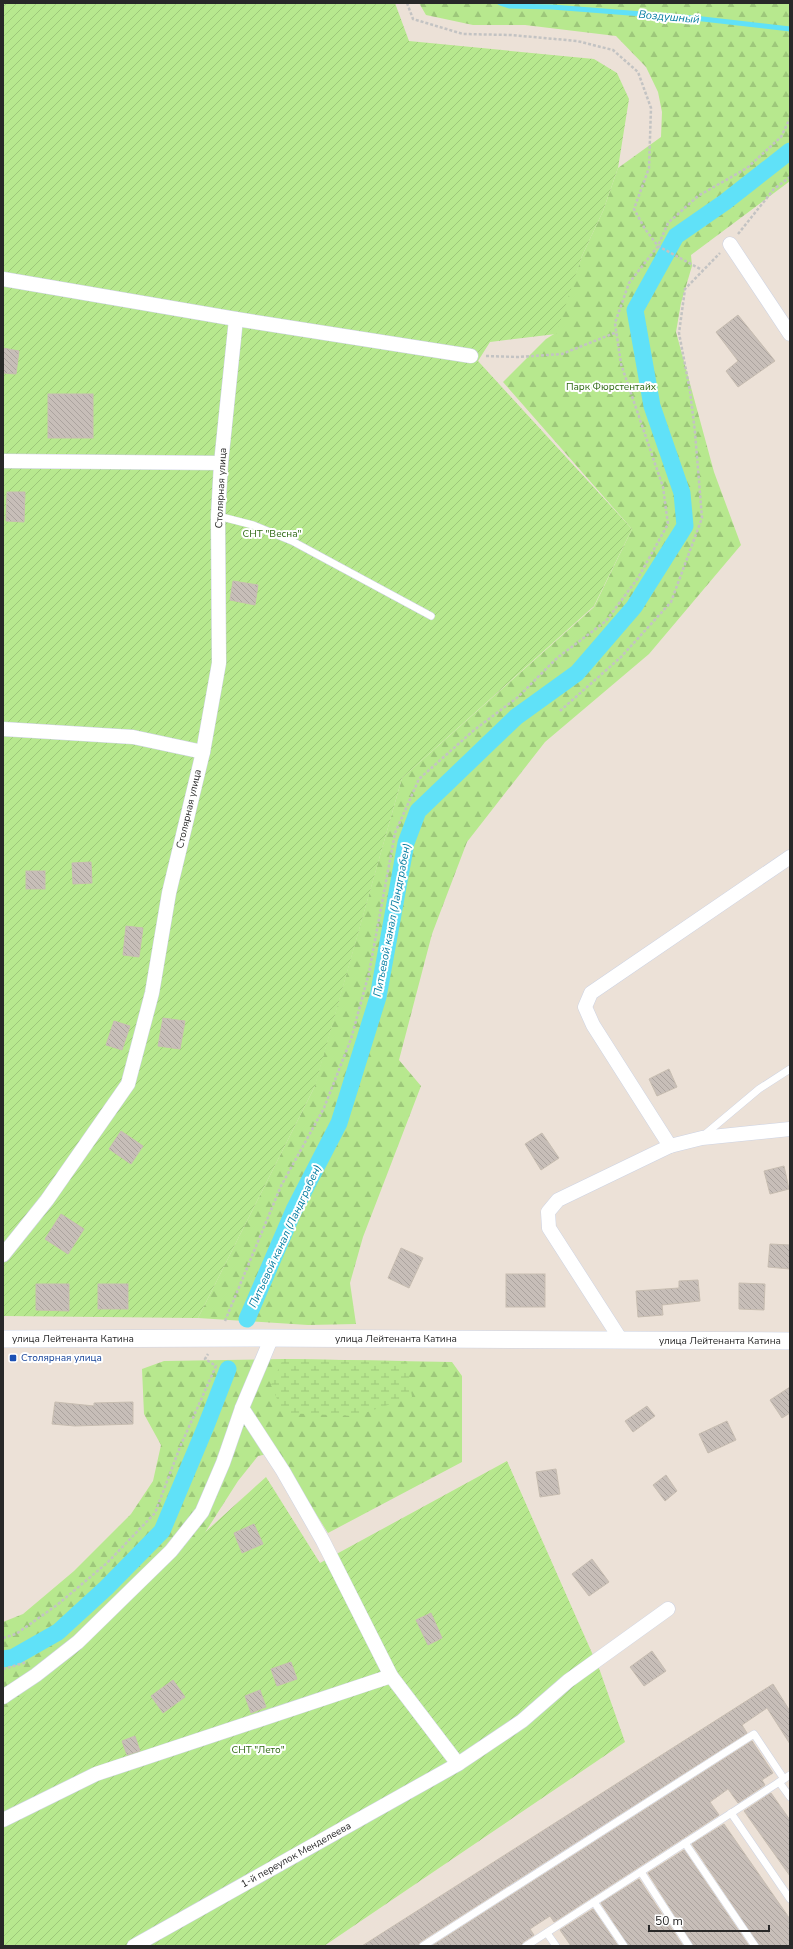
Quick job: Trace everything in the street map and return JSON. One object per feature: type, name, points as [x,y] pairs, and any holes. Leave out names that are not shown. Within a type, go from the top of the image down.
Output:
[{"type":"street","points":[[730,244],[790,334]]},
{"type":"street","points":[[3,279],[236,319],[471,356]]},
{"type":"street","name":"Столярная улица","points":[[3,1255],[47,1200],[128,1084],[152,993],[170,893],[203,752],[219,662],[218,516],[221,463],[236,319]]},
{"type":"street","points":[[3,461],[221,463]]},
{"type":"street","points":[[3,729],[133,737],[203,752]]},
{"type":"street","points":[[670,1146],[593,1024],[585,1007],[591,993],[790,857]]},
{"type":"street","points":[[621,1340],[549,1228],[548,1212],[558,1200],[670,1146],[702,1138],[790,1129]]},
{"type":"street","points":[[3,1697],[36,1675],[78,1642],[171,1551],[202,1512],[223,1463],[242,1408],[271,1339]]},
{"type":"street","name":"улица Лейтенанта Катина","points":[[3,1340],[271,1339],[790,1341]]},
{"type":"street","points":[[242,1408],[283,1471],[312,1522],[391,1676],[458,1764]]},
{"type":"street","name":"1-й переулок Менделеева","points":[[134,1946],[458,1764],[522,1721],[568,1681],[668,1609]]},
{"type":"street","points":[[3,1820],[96,1774],[391,1676]]},
{"type":"lane","points":[[218,516],[252,525],[292,541],[431,616]]},
{"type":"lane","points":[[702,1138],[759,1089],[790,1068]]},
{"type":"lane","points":[[423,1946],[754,1734],[784,1778],[790,1797]]},
{"type":"lane","points":[[526,1946],[784,1778]]},
{"type":"lane","points":[[731,1813],[790,1899]]},
{"type":"lane","points":[[685,1843],[755,1946]]},
{"type":"lane","points":[[641,1872],[689,1946]]},
{"type":"lane","points":[[594,1902],[624,1946]]},
{"type":"lane","points":[[547,1933],[556,1946]]},
{"type":"path","points":[[408,3],[413,19],[463,34],[511,34],[570,40],[613,50],[638,72],[651,108],[650,168],[634,209],[645,229],[658,246],[702,270]]},
{"type":"path","points":[[231,1306],[281,1186],[324,1108],[351,1039],[369,973],[395,833],[420,779],[473,731],[518,697],[557,658],[606,621],[638,578],[668,524],[663,487],[621,364],[615,323],[629,283],[658,246],[668,223],[698,196],[747,168],[781,138],[790,118]]},
{"type":"path","points":[[560,710],[621,657],[671,602],[702,518],[696,432],[679,333],[685,289],[702,270],[730,244],[774,189],[790,177]]},
{"type":"path","points":[[471,356],[518,357],[562,354],[617,332]]},
{"type":"path","points":[[3,1638],[16,1634],[79,1587],[107,1563],[155,1513],[180,1447],[216,1366]]},
{"type":"path","points":[[3,1669],[30,1661]]},
{"type":"green space","name":"СНТ \"Весна\"","points":[[3,3],[395,3],[409,41],[594,59],[617,73],[629,99],[618,168],[603,211],[582,256],[556,334],[490,342],[478,361],[632,529],[594,606],[402,778],[315,1086],[198,1318],[3,1316]]},
{"type":"green space","name":"Парк Фюрстентайх","points":[[419,3],[790,3],[790,181],[691,255],[692,266],[681,303],[676,332],[714,472],[741,545],[649,654],[545,742],[467,842],[432,934],[399,1060],[421,1086],[363,1237],[350,1283],[356,1324],[308,1325],[198,1318],[314,1088],[402,778],[594,607],[632,529],[503,382],[546,339],[554,334],[582,256],[603,211],[618,168],[661,137],[662,112],[658,92],[646,67],[616,36],[525,25],[473,25],[426,15]]},
{"type":"green space","points":[[283,1359],[452,1362],[462,1376],[462,1462],[328,1533],[277,1452],[258,1456],[238,1481],[183,1567],[3,1717],[3,1622],[23,1614],[74,1571],[131,1514],[153,1481],[161,1445],[144,1414],[142,1369],[164,1361]]},
{"type":"green space","points":[[283,1359],[407,1361],[412,1397],[355,1416],[283,1413],[271,1385]]},
{"type":"green space","name":"СНТ \"Лето\"","points":[[507,1461],[600,1671],[625,1742],[324,1946],[3,1946],[3,1715],[266,1477],[320,1563]]},
{"type":"building","points":[[738,315],[775,361],[738,387],[726,371],[738,361],[716,332]]},
{"type":"building","points":[[3,348],[19,351],[16,374],[3,373]]},
{"type":"building","points":[[48,394],[93,394],[93,438],[48,438]]},
{"type":"building","points":[[7,492],[25,492],[24,522],[6,521]]},
{"type":"building","points":[[233,581],[258,585],[255,605],[230,600]]},
{"type":"building","points":[[91,862],[92,883],[73,884],[72,863]]},
{"type":"building","points":[[26,871],[45,871],[45,889],[26,889]]},
{"type":"building","points":[[126,926],[143,928],[139,957],[123,955]]},
{"type":"building","points":[[163,1018],[185,1021],[180,1049],[158,1046]]},
{"type":"building","points":[[114,1021],[130,1026],[122,1050],[106,1045]]},
{"type":"building","points":[[669,1069],[677,1087],[657,1096],[649,1079]]},
{"type":"building","points":[[121,1131],[143,1146],[131,1164],[109,1149]]},
{"type":"building","points":[[542,1133],[559,1158],[541,1170],[525,1144]]},
{"type":"building","points":[[784,1166],[789,1189],[770,1194],[764,1171]]},
{"type":"building","points":[[61,1214],[84,1229],[68,1254],[45,1239]]},
{"type":"building","points":[[770,1244],[790,1245],[790,1269],[768,1267]]},
{"type":"building","points":[[401,1248],[423,1258],[409,1288],[388,1278]]},
{"type":"building","points":[[506,1274],[545,1274],[545,1307],[506,1307]]},
{"type":"building","points":[[698,1280],[700,1301],[662,1305],[663,1315],[638,1317],[636,1291],[679,1288],[679,1281]]},
{"type":"building","points":[[739,1283],[765,1284],[764,1310],[739,1309]]},
{"type":"building","points":[[36,1284],[69,1284],[69,1311],[36,1310]]},
{"type":"building","points":[[98,1284],[128,1284],[128,1309],[98,1309]]},
{"type":"building","points":[[790,1387],[790,1413],[782,1418],[770,1400]]},
{"type":"building","points":[[55,1402],[94,1406],[94,1403],[133,1402],[133,1424],[75,1426],[52,1424]]},
{"type":"building","points":[[647,1406],[655,1416],[633,1432],[625,1421]]},
{"type":"building","points":[[727,1421],[736,1440],[708,1453],[699,1434]]},
{"type":"building","points":[[556,1469],[560,1494],[540,1497],[536,1472]]},
{"type":"building","points":[[666,1475],[677,1491],[665,1501],[653,1485]]},
{"type":"building","points":[[254,1524],[263,1544],[242,1553],[234,1533]]},
{"type":"building","points":[[592,1559],[609,1582],[589,1596],[572,1574]]},
{"type":"building","points":[[431,1613],[442,1638],[428,1645],[416,1620]]},
{"type":"building","points":[[652,1651],[666,1671],[644,1686],[630,1667]]},
{"type":"building","points":[[291,1662],[297,1679],[277,1686],[271,1669]]},
{"type":"building","points":[[173,1680],[185,1697],[163,1713],[151,1696]]},
{"type":"building","points":[[773,1684],[790,1711],[790,1744],[767,1708],[742,1725],[747,1733],[420,1942],[418,1946],[362,1946]]},
{"type":"building","points":[[260,1690],[266,1707],[251,1713],[245,1696]]},
{"type":"building","points":[[135,1736],[140,1751],[127,1755],[122,1741]]},
{"type":"building","points":[[752,1741],[773,1773],[762,1780],[765,1785],[738,1803],[728,1789],[710,1802],[719,1815],[554,1922],[550,1916],[530,1929],[534,1935],[523,1942],[521,1946],[432,1946]]},
{"type":"building","points":[[771,1793],[790,1820],[790,1876],[744,1811]]},
{"type":"building","points":[[724,1824],[790,1919],[790,1946],[760,1946],[692,1844]]},
{"type":"building","points":[[684,1850],[749,1946],[694,1946],[648,1873]]},
{"type":"building","points":[[639,1879],[683,1946],[629,1946],[601,1903]]},
{"type":"building","points":[[593,1909],[618,1946],[571,1946],[560,1930]]},
{"type":"waterway","name":"Воздушный","points":[[500,3],[509,6],[552,7],[694,18],[790,29]]},
{"type":"waterway","name":"Питьевой канал (Ландграбен)","points":[[247,1319],[294,1210],[339,1123],[378,997],[406,843],[418,811],[516,717],[577,673],[634,607],[685,526],[682,493],[652,406],[635,310],[676,236],[725,202],[790,151]]},
{"type":"waterway","name":"Питьевой канал (Ландграбен)","points":[[3,1659],[14,1657],[58,1632],[106,1588],[162,1531],[228,1369]]},
{"type":"place","name":"Столярная улица","points":[[13,1358]]}]
